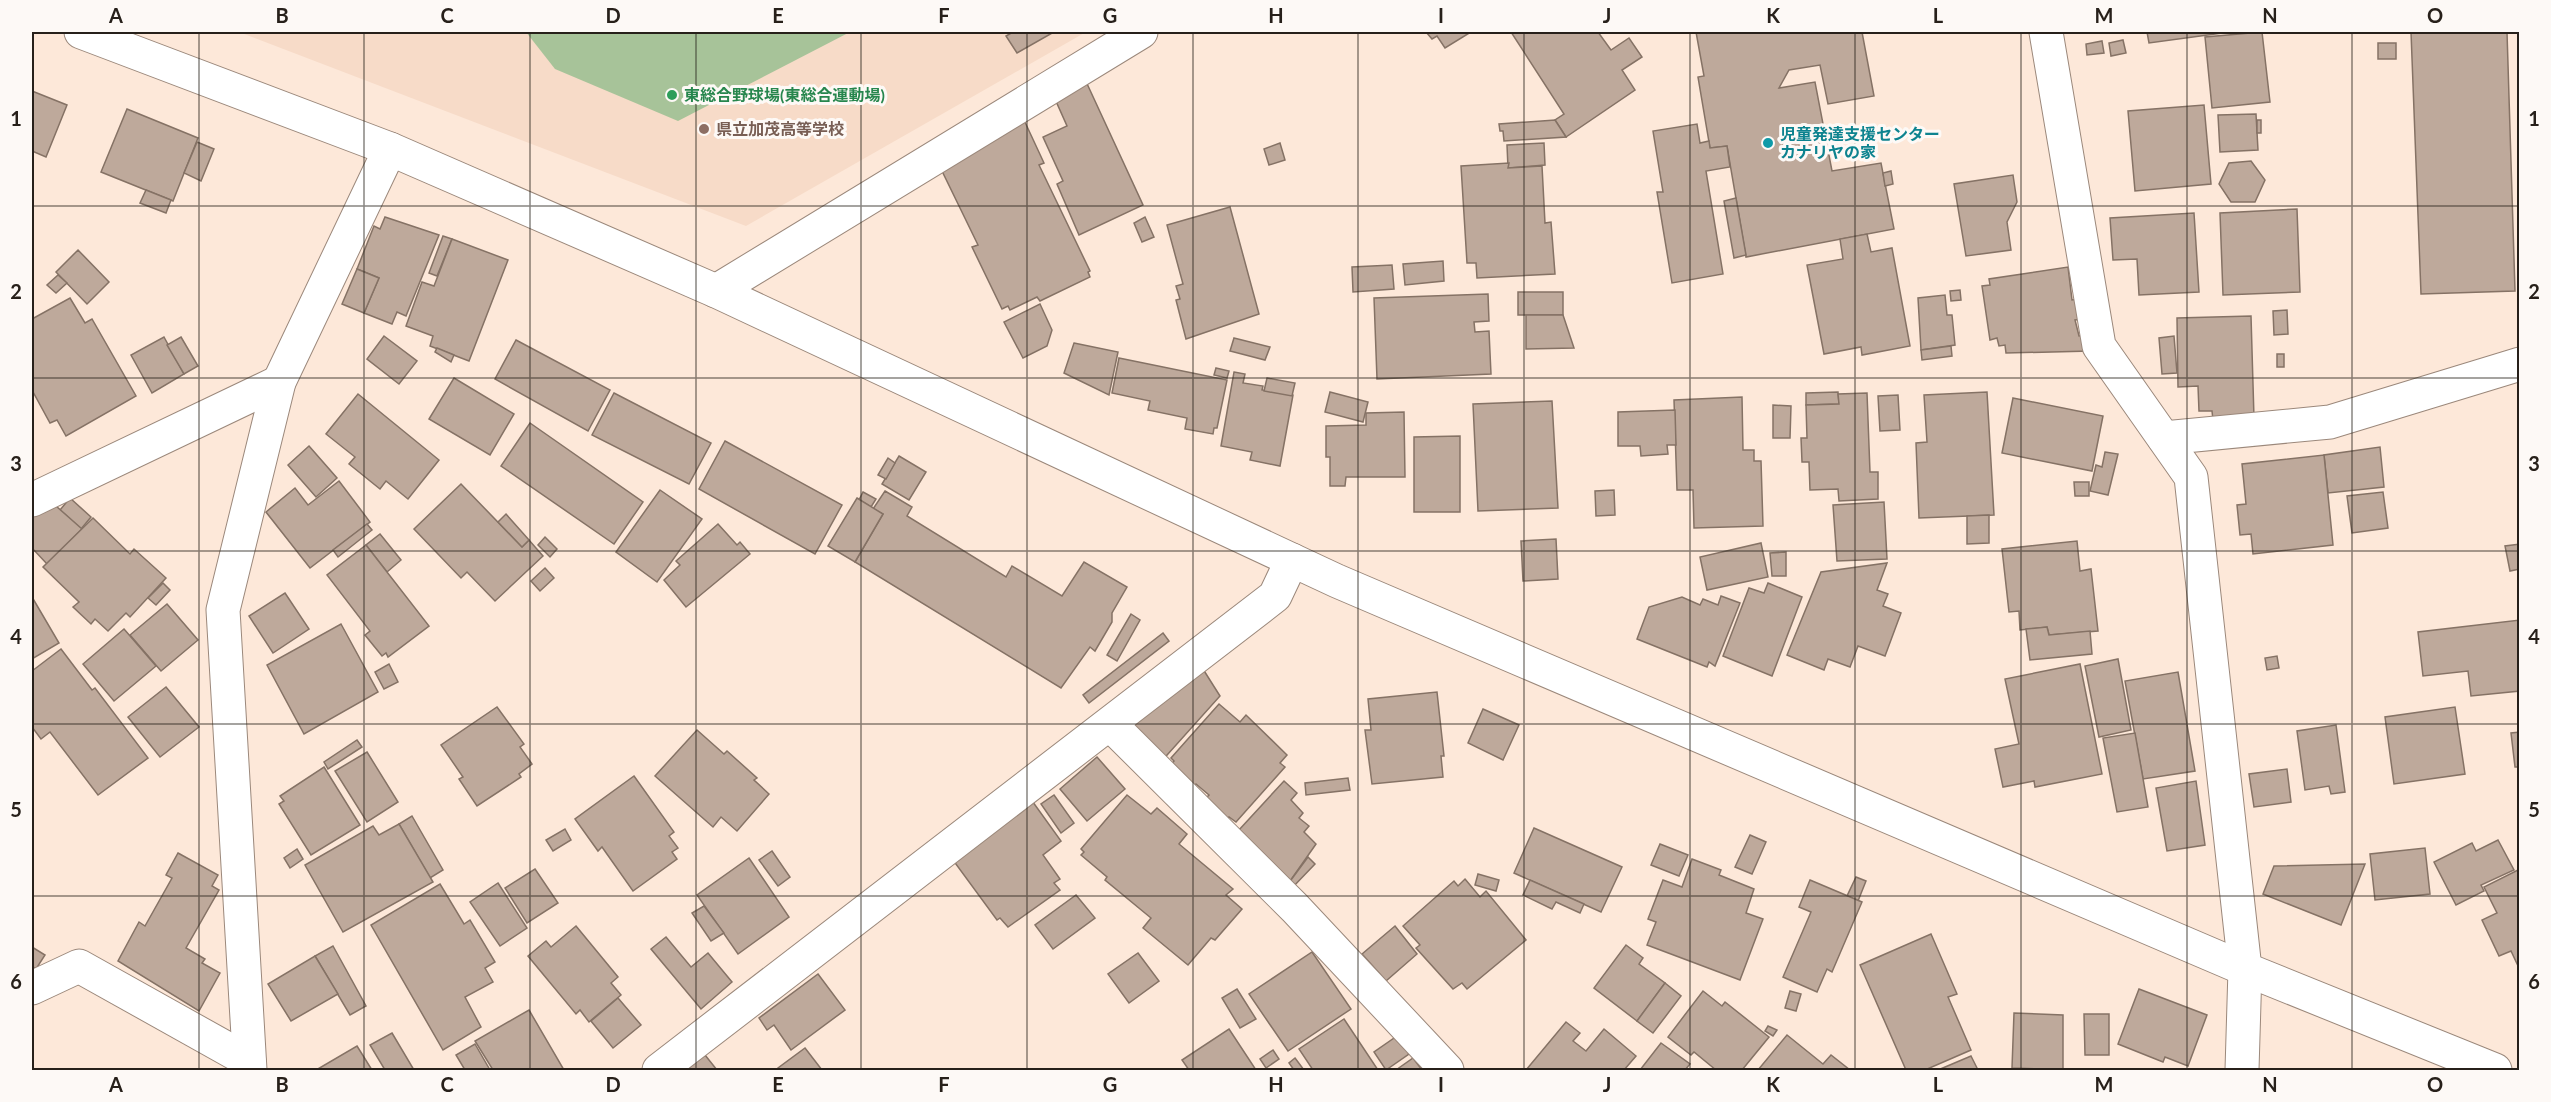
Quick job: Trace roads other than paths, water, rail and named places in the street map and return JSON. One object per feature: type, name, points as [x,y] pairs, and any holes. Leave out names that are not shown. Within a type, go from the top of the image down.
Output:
[{"type":"street","points":[[81,32],[390,149],[716,291],[1292,560],[2245,969],[2495,1071]]},
{"type":"street","points":[[716,291],[1142,32]]},
{"type":"street","points":[[2046,32],[2099,345],[2191,477],[2245,969],[2242,1071]]},
{"type":"street","points":[[250,1066],[223,610],[279,382],[390,149]]},
{"type":"street","points":[[2164,438],[2330,422],[2520,364]]},
{"type":"street","points":[[32,500],[279,382]]},
{"type":"street","points":[[659,1071],[1275,596],[1292,560]]},
{"type":"street","points":[[1110,724],[1295,908],[1447,1071]]},
{"type":"street","points":[[32,988],[79,966],[250,1066]]},
{"type":"place","name":"東総合野球場(東総合運動場)","points":[[672,95]]},
{"type":"place","name":"県立加茂高等学校","points":[[704,129]]},
{"type":"place","name":"児童発達支援センター カナリヤの家","points":[[1768,143]]}]
